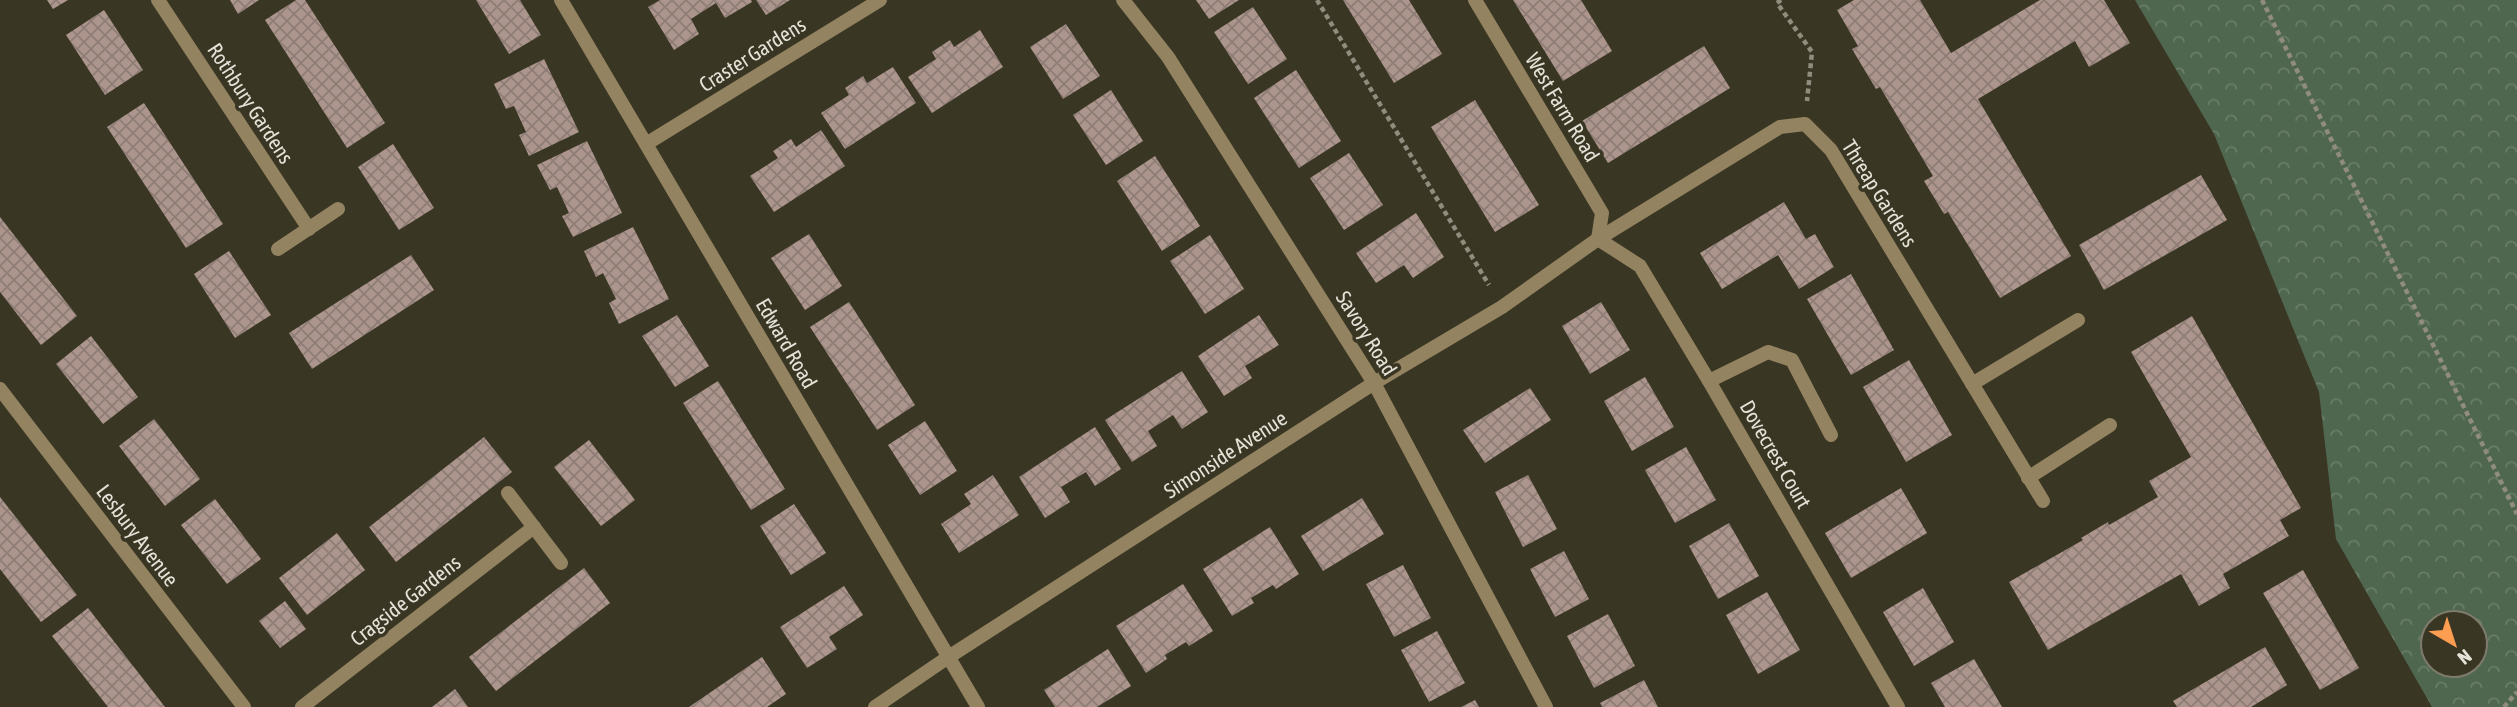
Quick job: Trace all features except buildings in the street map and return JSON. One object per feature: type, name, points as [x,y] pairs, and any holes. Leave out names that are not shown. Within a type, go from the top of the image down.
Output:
[{"type":"street","name":"Rothbury Gardens","points":[[158,0],[309,229]]},
{"type":"street","name":"Edward Road","points":[[561,0],[978,707]]},
{"type":"street","name":"Craster Gardens","points":[[646,144],[880,0]]},
{"type":"street","name":"Savory Road","points":[[1123,0],[1168,57],[1374,383],[1546,707]]},
{"type":"street","name":"West Farm Road","points":[[1475,0],[1602,213],[1598,239]]},
{"type":"street","points":[[1598,239],[1780,127],[1805,124]]},
{"type":"street","name":"Threap Gardens","points":[[1805,124],[1831,150],[2042,501]]},
{"type":"street","points":[[278,249],[338,209]]},
{"type":"street","name":"Simonside Avenue","points":[[875,707],[1374,383],[1502,307],[1598,239]]},
{"type":"street","name":"Dovecrest Court","points":[[1598,239],[1640,266],[1898,707]]},
{"type":"street","points":[[1972,384],[2078,320]]},
{"type":"street","points":[[1709,381],[1768,352],[1792,360],[1831,435]]},
{"type":"street","name":"Lesbury Avenue","points":[[0,389],[244,707]]},
{"type":"street","points":[[2028,478],[2110,425]]},
{"type":"street","points":[[508,493],[561,563]]},
{"type":"street","name":"Cragside Gardens","points":[[302,707],[534,527]]},
{"type":"path","points":[[1317,0],[1502,307]]},
{"type":"path","points":[[1781,0],[1777,3],[1812,52],[1805,124]]},
{"type":"path","points":[[2262,0],[2517,514]]},
{"type":"path","points":[[2504,707],[2517,692]]},
{"type":"green space","points":[[2135,0],[2517,0],[2517,707],[2432,707],[2336,539],[2319,392],[2214,134]]}]
